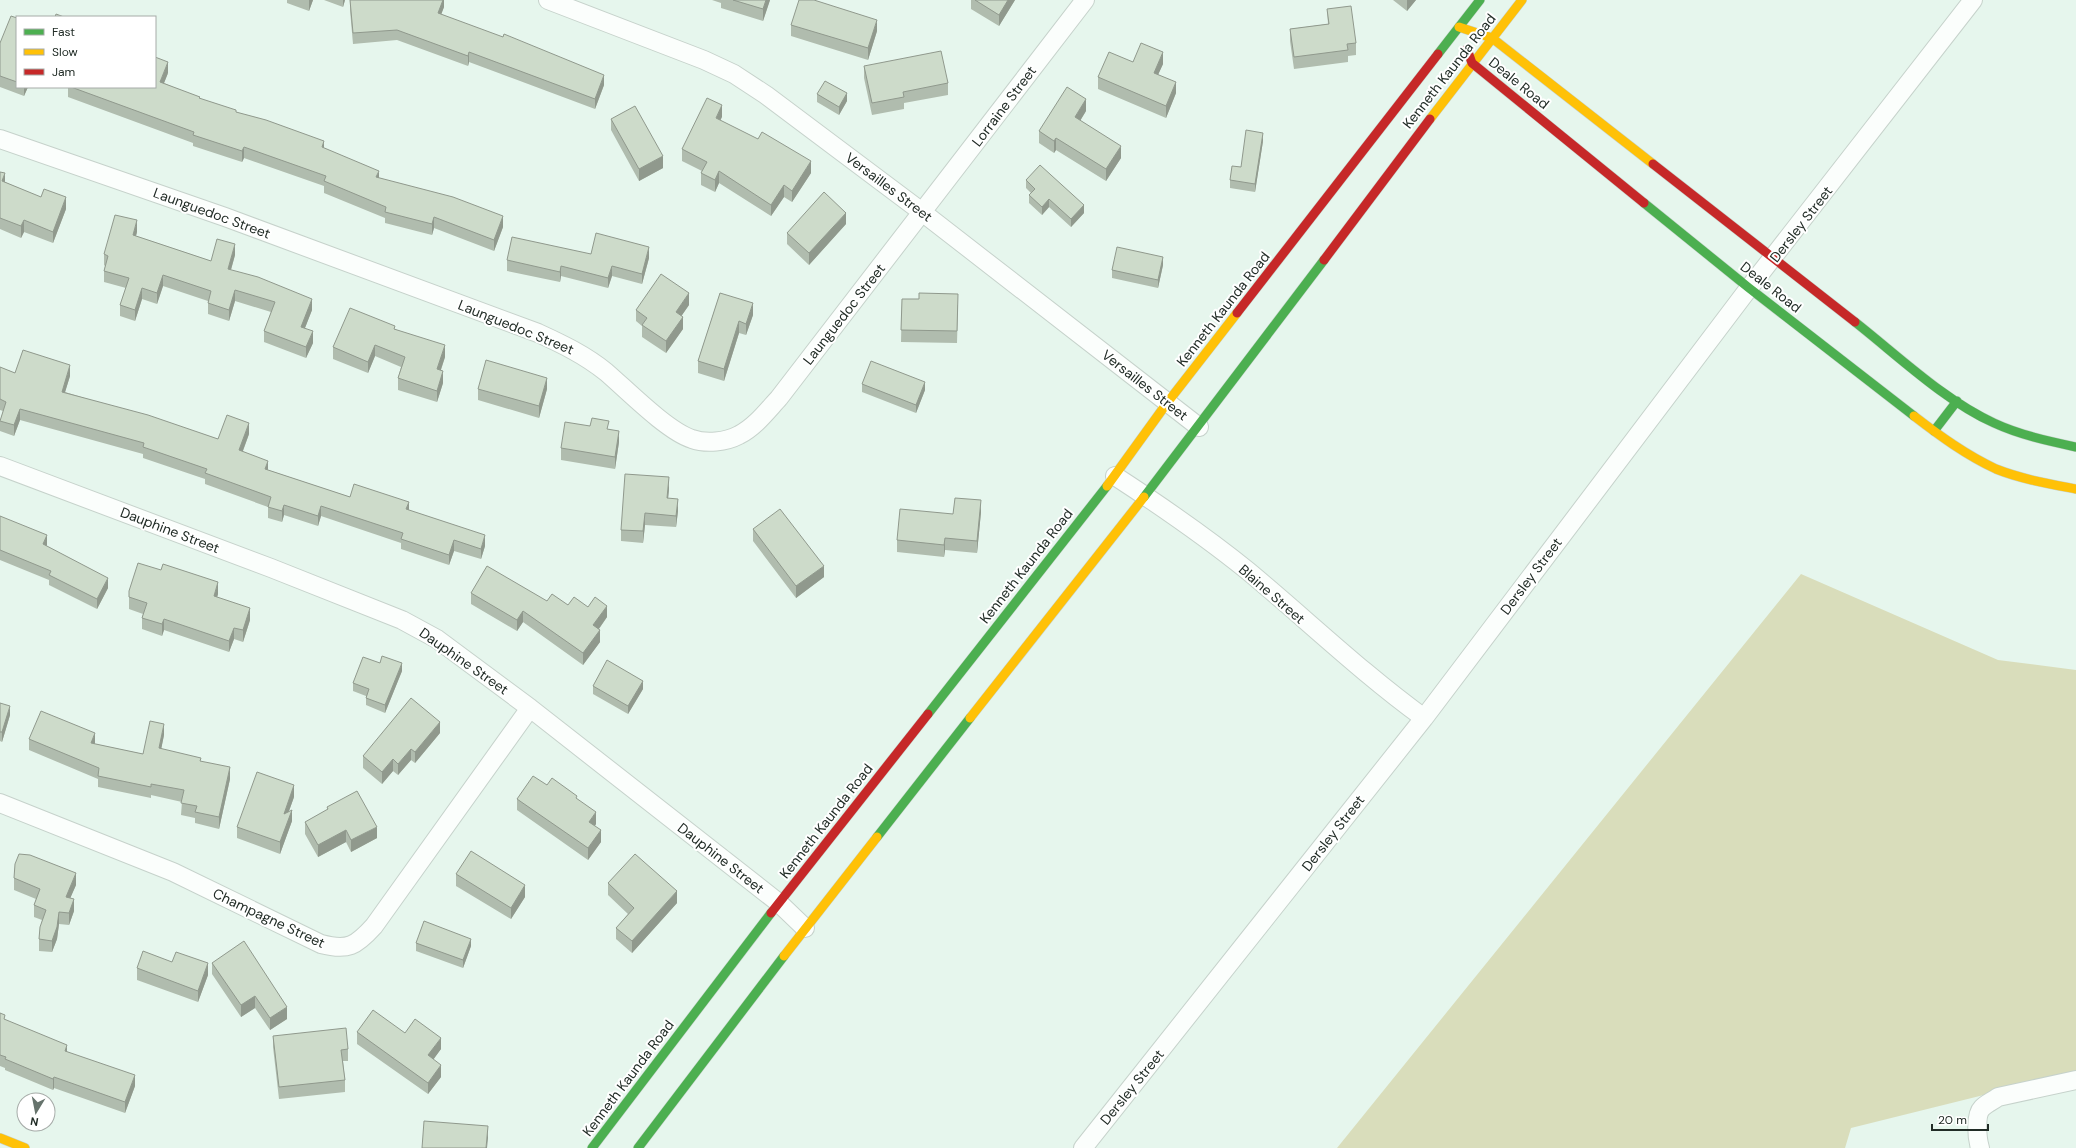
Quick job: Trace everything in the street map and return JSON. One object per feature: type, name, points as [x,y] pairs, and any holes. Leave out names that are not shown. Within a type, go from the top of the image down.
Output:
[{"type":"main road","name":"Kenneth Kaunda Road","points":[[592,1148],[779,903],[1115,476],[1167,403],[1480,0]]},
{"type":"main road","name":"Kenneth Kaunda Road","points":[[638,1148],[806,928],[1146,496],[1472,63],[1522,0]]},
{"type":"main road","name":"Deale Road","points":[[1459,27],[1492,38],[1773,259],[1957,401],[1982,417],[2029,437],[2076,447]]},
{"type":"main road","name":"Deale Road","points":[[1459,27],[1472,63],[1749,288],[1948,443],[1997,469],[2045,483],[2076,488]]},
{"type":"main road","points":[[1934,432],[1957,401]]},
{"type":"main road","points":[[0,1138],[25,1148]]},
{"type":"street","name":"Versailles Street","points":[[548,0],[697,57],[734,74],[766,95],[922,212],[1199,427]]},
{"type":"street","name":"Lorraine Street","points":[[922,212],[1085,0]]},
{"type":"street","name":"Dersley Street","points":[[1083,1148],[1424,718],[1749,288],[1973,0]]},
{"type":"street","name":"Launguedoc Street","points":[[0,139],[225,217],[538,333],[575,350],[605,371],[683,435],[705,442],[729,439],[740,435],[755,424],[779,398],[922,212]]},
{"type":"street","name":"Dauphine Street","points":[[0,466],[272,568],[402,620],[437,639],[530,708],[779,903],[806,928]]},
{"type":"street","name":"Blaine Street","points":[[1115,476],[1196,531],[1248,571],[1379,684],[1424,718]]},
{"type":"street","name":"Champagne Street","points":[[0,803],[173,872],[321,944],[334,948],[349,947],[362,940],[374,926],[530,708]]},
{"type":"street","points":[[1980,1148],[1978,1119],[1981,1109],[1988,1103],[1998,1097],[2076,1080]]},
{"type":"green space","points":[[1801,574],[1998,660],[2076,670],[2076,1072],[1851,1128],[1845,1148],[1337,1148]]},
{"type":"building","points":[[350,0],[443,0],[438,13],[503,37],[504,34],[604,75],[595,99],[469,52],[468,56],[397,30],[353,33]]},
{"type":"building","points":[[733,0],[766,0],[763,9]]},
{"type":"building","points":[[799,0],[814,0],[877,20],[868,48],[791,25]]},
{"type":"building","points":[[975,0],[1008,0],[999,15]]},
{"type":"building","points":[[1351,6],[1356,43],[1347,44],[1348,50],[1294,57],[1290,29],[1329,24],[1327,9]]},
{"type":"building","points":[[11,16],[16,18],[16,82],[0,76],[0,43]]},
{"type":"building","points":[[1141,43],[1163,52],[1154,73],[1176,82],[1166,106],[1098,77],[1109,52],[1133,62]]},
{"type":"building","points":[[941,51],[948,83],[903,92],[904,97],[872,103],[864,66]]},
{"type":"building","points":[[156,57],[168,62],[160,82],[200,97],[199,98],[236,110],[236,112],[266,120],[324,141],[322,147],[379,171],[376,177],[453,197],[503,216],[494,240],[434,217],[432,224],[385,212],[386,207],[324,181],[326,176],[244,147],[242,151],[193,135],[194,132],[74,88],[156,88]]},
{"type":"building","points":[[825,81],[847,93],[839,107],[817,94]]},
{"type":"building","points":[[1067,87],[1086,99],[1075,117],[1121,146],[1106,169],[1056,138],[1054,141],[1039,131]]},
{"type":"building","points":[[707,98],[722,105],[716,118],[758,139],[762,132],[811,161],[792,191],[784,185],[771,205],[719,171],[715,180],[701,173],[707,162],[682,149]]},
{"type":"building","points":[[635,106],[663,156],[639,169],[611,119]]},
{"type":"building","points":[[1246,130],[1263,133],[1255,184],[1230,180],[1232,166],[1241,167]]},
{"type":"building","points":[[1040,165],[1084,205],[1071,219],[1049,199],[1042,207],[1029,195],[1035,189],[1026,180]]},
{"type":"building","points":[[0,172],[5,173],[2,181],[41,197],[44,189],[66,197],[53,232],[24,220],[21,226],[0,218]]},
{"type":"building","points":[[824,192],[846,213],[809,253],[787,233]]},
{"type":"building","points":[[115,215],[137,220],[133,235],[211,261],[217,239],[235,244],[228,269],[258,277],[312,299],[301,327],[313,331],[306,347],[264,331],[275,302],[235,290],[229,310],[208,303],[211,291],[163,275],[157,293],[142,288],[135,310],[120,305],[129,278],[104,271],[108,256],[104,254]]},
{"type":"building","points":[[596,233],[649,247],[642,274],[612,266],[608,278],[561,266],[560,272],[507,260],[512,237],[591,254]]},
{"type":"building","points":[[1117,247],[1163,257],[1158,280],[1112,270]]},
{"type":"building","points":[[661,274],[689,293],[676,312],[683,317],[666,341],[642,325],[647,318],[636,310]]},
{"type":"building","points":[[720,293],[753,303],[746,324],[739,321],[724,369],[698,361]]},
{"type":"building","points":[[919,293],[958,294],[957,331],[901,330],[902,299],[919,299]]},
{"type":"building","points":[[350,308],[395,326],[394,329],[445,345],[437,369],[443,371],[437,391],[398,378],[405,357],[375,345],[368,362],[333,347]]},
{"type":"building","points":[[23,350],[70,365],[62,392],[148,415],[218,439],[227,415],[249,423],[239,450],[268,461],[265,469],[350,497],[354,484],[409,502],[406,509],[485,535],[481,549],[454,540],[449,555],[401,539],[403,533],[321,506],[318,516],[284,505],[282,511],[268,507],[271,497],[205,473],[207,469],[143,447],[144,443],[20,409],[14,425],[0,421],[6,402],[0,399],[0,367],[15,373]]},
{"type":"building","points":[[486,360],[547,378],[539,406],[478,389]]},
{"type":"building","points":[[871,361],[925,382],[916,405],[862,384]]},
{"type":"building","points":[[592,418],[609,421],[607,429],[619,431],[615,457],[561,448],[565,422],[590,426]]},
{"type":"building","points":[[625,474],[669,477],[667,498],[678,499],[676,516],[645,513],[643,531],[621,530]]},
{"type":"building","points":[[955,498],[981,500],[977,541],[945,538],[944,545],[897,540],[900,509],[953,514]]},
{"type":"building","points":[[780,509],[824,566],[796,586],[753,529]]},
{"type":"building","points":[[0,516],[47,535],[43,544],[108,578],[97,599],[49,575],[51,571],[0,550]]},
{"type":"building","points":[[138,563],[161,570],[163,564],[218,582],[214,596],[250,608],[243,630],[234,628],[229,641],[164,619],[162,624],[142,618],[147,603],[129,597],[129,591]]},
{"type":"building","points":[[487,566],[547,601],[552,594],[568,605],[574,597],[588,607],[595,597],[607,606],[593,625],[600,630],[583,653],[523,611],[517,620],[471,593]]},
{"type":"building","points":[[382,656],[402,663],[385,705],[366,698],[369,689],[353,683],[363,657],[380,663]]},
{"type":"building","points":[[607,660],[643,681],[628,706],[593,686]]},
{"type":"building","points":[[411,698],[440,722],[415,752],[411,749],[398,764],[393,759],[382,772],[363,756]]},
{"type":"building","points":[[0,703],[10,706],[2,732],[0,732]]},
{"type":"building","points":[[41,711],[95,733],[91,743],[143,754],[150,721],[164,724],[159,748],[201,758],[200,761],[230,767],[219,817],[195,812],[197,806],[181,803],[184,790],[151,784],[151,787],[98,776],[99,768],[29,739]]},
{"type":"building","points":[[257,772],[294,785],[284,814],[292,810],[280,842],[237,827]]},
{"type":"building","points":[[533,776],[547,785],[552,778],[596,812],[589,822],[601,830],[588,848],[517,799]]},
{"type":"building","points":[[357,791],[377,827],[351,840],[346,830],[318,845],[305,822],[328,809],[327,807]]},
{"type":"building","points":[[471,851],[525,885],[511,908],[456,874]]},
{"type":"building","points":[[19,854],[30,855],[76,873],[66,897],[74,899],[69,913],[59,912],[57,927],[52,941],[39,939],[40,927],[46,910],[34,905],[40,889],[14,878],[15,864]]},
{"type":"building","points":[[635,854],[677,891],[632,941],[616,928],[634,908],[608,883]]},
{"type":"building","points":[[424,921],[471,939],[463,960],[416,943]]},
{"type":"building","points":[[244,941],[287,1007],[270,1018],[255,996],[241,1005],[212,963]]},
{"type":"building","points":[[143,951],[172,962],[176,952],[208,963],[198,991],[137,968]]},
{"type":"building","points":[[373,1010],[405,1033],[415,1019],[441,1038],[428,1055],[441,1065],[428,1083],[357,1032]]},
{"type":"building","points":[[0,1013],[5,1015],[4,1019],[67,1045],[65,1051],[135,1075],[125,1102],[54,1077],[53,1079],[5,1059],[6,1057],[0,1055]]},
{"type":"building","points":[[346,1028],[348,1049],[341,1050],[345,1080],[279,1087],[273,1036]]},
{"type":"building","points":[[424,1121],[488,1126],[486,1148],[422,1148]]},
{"type":"traffic: fast","points":[[1438,54],[1480,0]]},
{"type":"traffic: fast","points":[[1644,203],[1749,288],[1914,416]]},
{"type":"traffic: fast","points":[[1144,497],[1324,260]]},
{"type":"traffic: fast","points":[[1855,322],[1922,377],[1976,414],[2014,431],[2076,447]]},
{"type":"traffic: fast","points":[[1934,431],[1957,401]]},
{"type":"traffic: fast","points":[[928,714],[1107,486]]},
{"type":"traffic: fast","points":[[877,837],[970,718]]},
{"type":"traffic: fast","points":[[592,1148],[771,913]]},
{"type":"traffic: fast","points":[[638,1148],[784,956]]},
{"type":"traffic: slow","points":[[1430,119],[1522,0]]},
{"type":"traffic: slow","points":[[1459,27],[1492,38],[1653,164]]},
{"type":"traffic: slow","points":[[1107,486],[1167,403],[1237,313]]},
{"type":"traffic: slow","points":[[1914,416],[1974,458],[1996,469],[2025,478],[2076,489]]},
{"type":"traffic: slow","points":[[970,718],[1144,497]]},
{"type":"traffic: slow","points":[[784,956],[877,837]]},
{"type":"traffic: slow","points":[[0,1138],[25,1148]]},
{"type":"traffic: jam","points":[[1467,49],[1472,63],[1644,203]]},
{"type":"traffic: jam","points":[[1237,313],[1438,54]]},
{"type":"traffic: jam","points":[[1324,260],[1430,119]]},
{"type":"traffic: jam","points":[[1653,164],[1855,322]]},
{"type":"traffic: jam","points":[[771,913],[928,714]]}]
